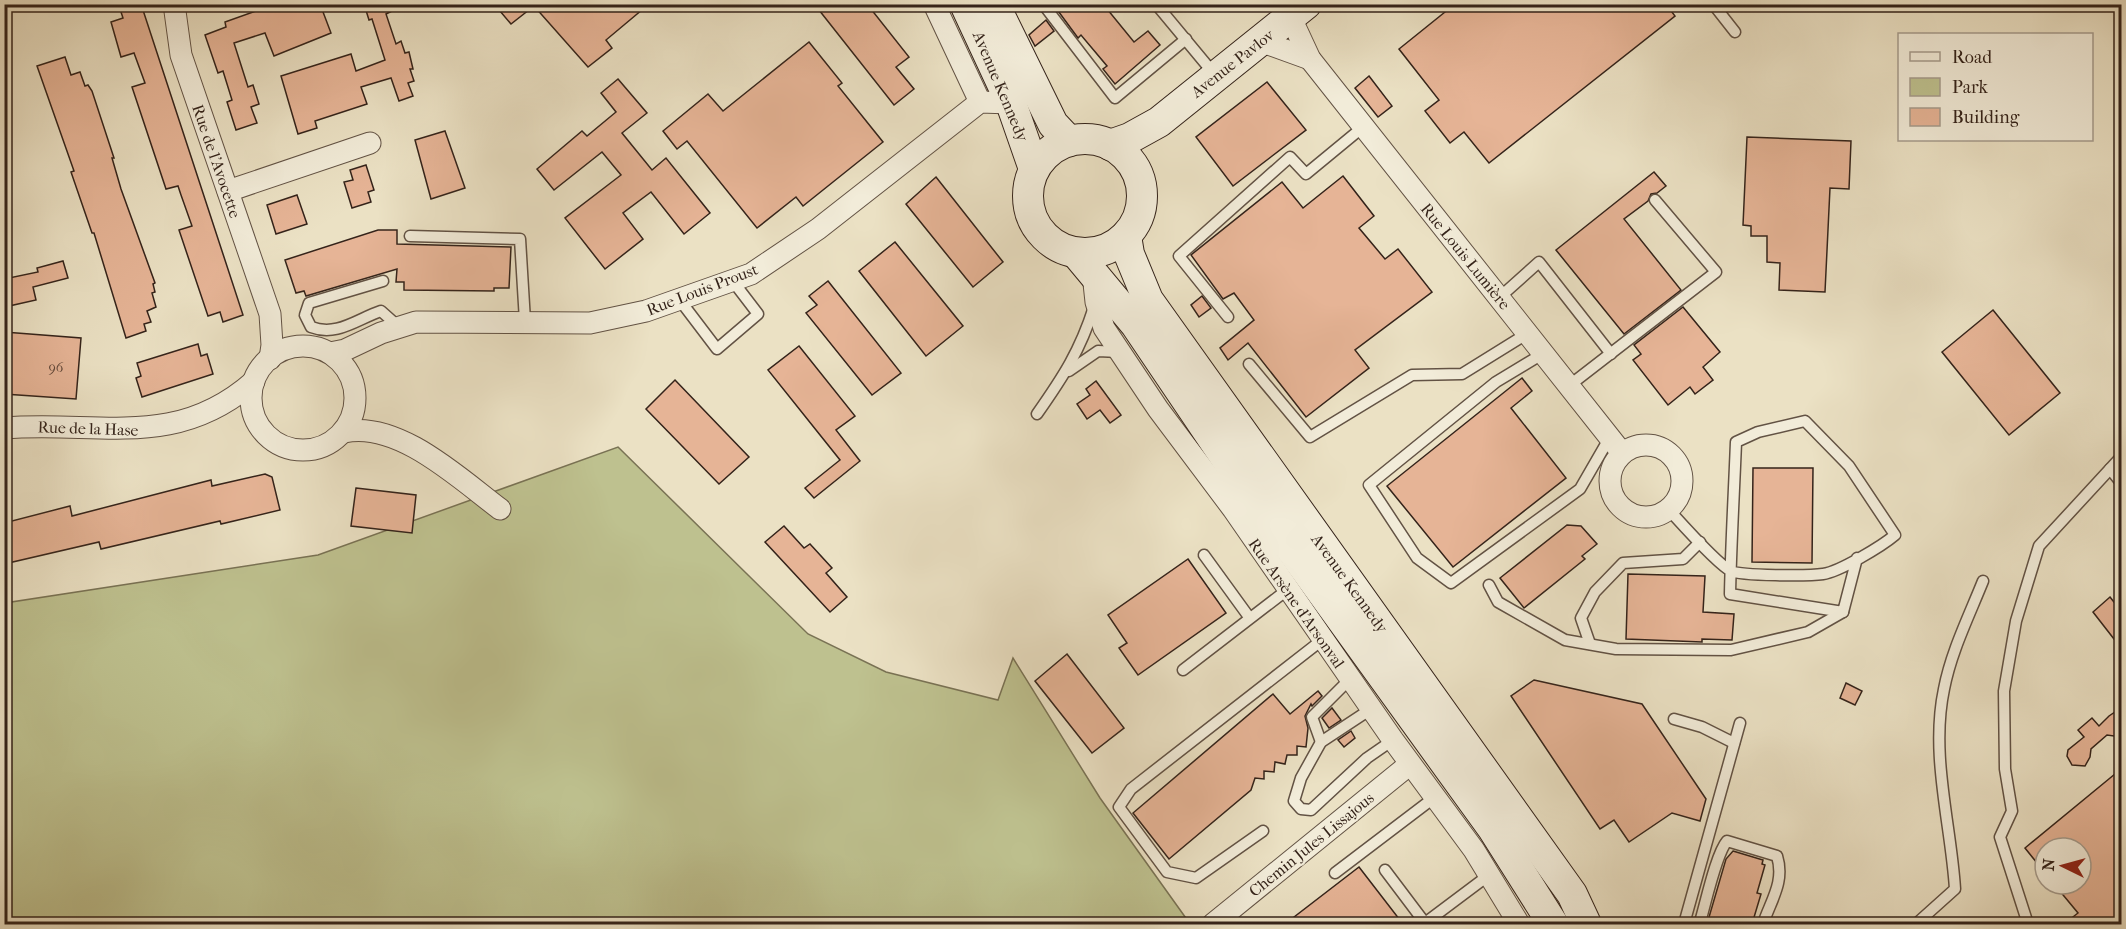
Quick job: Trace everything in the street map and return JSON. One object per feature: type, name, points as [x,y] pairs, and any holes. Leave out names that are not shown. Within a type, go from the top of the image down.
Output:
[{"type":"main road","name":"Avenue Kennedy","points":[[965,4],[1011,103],[1034,169]]},
{"type":"main road","name":"Avenue Kennedy","points":[[994,4],[1053,124],[1069,141]]},
{"type":"main road","name":"Avenue Pavlov","points":[[1110,145],[1130,138],[1159,122],[1260,41],[1293,11]]},
{"type":"main road","name":"Avenue Pavlov","points":[[1137,173],[1159,122]]},
{"type":"main road","points":[[1097,140],[1110,145],[1126,157],[1137,173],[1141,189],[1141,206],[1136,222],[1126,236],[1112,247],[1095,253],[1088,277],[1059,248],[1044,237],[1033,222],[1028,205],[1028,186],[1034,169],[1055,147],[1069,141],[1097,140]]},
{"type":"main road","name":"Avenue Kennedy","points":[[1126,236],[1133,266],[1148,300],[1572,894],[1586,924]]},
{"type":"main road","name":"Avenue Kennedy","points":[[1088,277],[1137,326],[1240,479],[1493,829],[1553,924]]},
{"type":"street","name":"Rue de l'Avocette","points":[[174,4],[181,55],[270,314]]},
{"type":"street","points":[[933,4],[980,102],[1011,103]]},
{"type":"street","name":"Rue Louis Lumière","points":[[1293,11],[1310,59],[1616,445]]},
{"type":"street","points":[[1260,41],[1310,59]]},
{"type":"street","name":"Rue Louis Proust","points":[[330,353],[345,350],[416,322],[590,323],[646,311],[752,274],[818,229],[980,102]]},
{"type":"street","points":[[228,191],[370,143]]},
{"type":"street","name":"Rue Arsène d'Arsonval","points":[[1088,277],[1104,328],[1158,409],[1233,509],[1322,640],[1490,875],[1520,924]]},
{"type":"street","points":[[206,413],[235,413],[261,429],[275,442],[292,450],[309,451],[326,446],[344,432],[353,416],[355,393],[350,375],[343,364],[330,353],[291,341],[270,314]]},
{"type":"street","points":[[270,314],[272,345],[270,359]]},
{"type":"street","name":"Rue Louis Proust","points":[[350,375],[357,359],[374,338]]},
{"type":"street","points":[[206,413],[233,400],[254,381],[263,365],[270,359],[286,349],[304,346]]},
{"type":"street","points":[[254,381],[251,399],[253,412],[261,429]]},
{"type":"street","points":[[354,404],[376,430],[427,454],[500,509]]},
{"type":"street","name":"Rue de la Hase","points":[[4,428],[40,425],[103,430],[147,429],[206,413]]},
{"type":"street","points":[[344,432],[376,430]]},
{"type":"street","points":[[1616,445],[1659,447],[1670,453],[1678,463],[1682,475],[1682,488],[1678,500],[1669,510],[1657,516],[1643,518],[1629,513],[1618,505],[1611,492],[1610,478],[1616,445]]},
{"type":"street","name":"Chemin Jules Lissajous","points":[[1213,924],[1410,764]]},
{"type":"lane","points":[[1043,4],[1115,98],[1186,39]]},
{"type":"lane","points":[[1156,4],[1215,75]]},
{"type":"lane","points":[[1713,4],[1735,32]]},
{"type":"lane","points":[[1228,317],[1179,256],[1290,157],[1306,174],[1363,127]]},
{"type":"lane","points":[[1570,386],[1716,272],[1655,200]]},
{"type":"lane","points":[[410,236],[520,239],[525,321]]},
{"type":"lane","points":[[1500,297],[1539,262],[1611,354]]},
{"type":"lane","points":[[1037,414],[1066,373],[1083,342],[1088,277]]},
{"type":"lane","points":[[679,299],[717,349],[758,314],[732,280]]},
{"type":"lane","points":[[383,281],[309,303],[305,315],[311,327],[323,332],[341,329],[360,318],[381,311],[399,327]]},
{"type":"lane","points":[[1249,364],[1310,437],[1412,375],[1462,374],[1528,333]]},
{"type":"lane","points":[[1066,373],[1098,351],[1120,352]]},
{"type":"lane","points":[[1544,353],[1496,381],[1369,485],[1418,558],[1451,583],[1580,489],[1616,445]]},
{"type":"lane","points":[[1669,510],[1731,571],[1747,574],[1824,574],[1882,546],[1895,535],[1849,466],[1805,421],[1758,432],[1736,442],[1731,571],[1730,594],[1843,612]]},
{"type":"lane","points":[[2028,924],[2000,837],[2012,811],[2005,769],[2004,691],[2016,621],[2039,546],[2121,456]]},
{"type":"lane","points":[[2110,469],[2121,484]]},
{"type":"lane","points":[[1590,644],[1581,618],[1595,592],[1623,563],[1683,559],[1700,542]]},
{"type":"lane","points":[[1204,555],[1249,617]]},
{"type":"lane","points":[[1489,585],[1498,602],[1565,640],[1616,649],[1731,650],[1808,632],[1843,612],[1857,558]]},
{"type":"lane","points":[[1916,924],[1954,889],[1953,857],[1942,792],[1940,737],[1943,689],[1983,581]]},
{"type":"lane","points":[[1183,670],[1287,590]]},
{"type":"lane","points":[[1263,831],[1196,878],[1167,872],[1119,807],[1131,789],[1322,640]]},
{"type":"lane","points":[[1321,742],[1312,717],[1350,679]]},
{"type":"lane","points":[[1371,709],[1321,742],[1301,778],[1294,801],[1301,809],[1311,810],[1367,758],[1393,740]]},
{"type":"lane","points":[[1674,718],[1702,727],[1734,743]]},
{"type":"lane","points":[[1684,924],[1740,723]]},
{"type":"lane","points":[[1335,873],[1435,797]]},
{"type":"lane","points":[[1697,924],[1717,868],[1719,850],[1727,841],[1777,856],[1781,868],[1780,886],[1763,924]]},
{"type":"lane","points":[[1384,870],[1425,923],[1490,875]]},
{"type":"green space","points":[[618,447],[808,634],[886,672],[998,700],[1013,658],[1100,798],[1188,921],[1185,924],[5,924],[5,603],[318,555]]},
{"type":"building","points":[[132,4],[141,4],[243,315],[223,322],[220,312],[208,316],[179,230],[192,226],[178,186],[166,189],[132,87],[145,83],[134,53],[121,57],[111,22],[123,18],[120,9]]},
{"type":"building","points":[[253,4],[320,4],[331,33],[274,56],[265,33],[234,43],[248,87],[253,85],[259,104],[251,107],[257,123],[236,130],[227,102],[232,100],[223,71],[218,73],[205,35],[226,27],[225,22],[256,11]]},
{"type":"building","points":[[364,4],[406,4],[386,14],[396,44],[401,41],[405,53],[409,52],[413,69],[410,69],[414,81],[408,83],[413,96],[399,101],[391,78],[361,87],[367,104],[315,121],[317,128],[298,134],[281,76],[351,54],[356,71],[385,60],[372,19],[369,20]]},
{"type":"building","points":[[494,4],[649,4],[606,40],[612,48],[588,67],[534,6],[511,24]]},
{"type":"building","points":[[825,4],[867,4],[909,57],[896,67],[914,89],[894,105],[819,10]]},
{"type":"building","points":[[1053,4],[1103,4],[1134,42],[1148,31],[1160,45],[1115,84],[1103,69],[1107,66],[1081,35],[1078,38]]},
{"type":"building","points":[[1455,4],[1666,4],[1675,16],[1489,163],[1464,132],[1450,143],[1425,111],[1439,100],[1399,49]]},
{"type":"building","points":[[1046,20],[1054,31],[1035,46],[1029,35]]},
{"type":"building","points":[[809,42],[842,83],[838,86],[883,142],[803,206],[796,197],[757,228],[687,141],[677,149],[663,131],[708,94],[723,111]]},
{"type":"building","points":[[65,57],[71,75],[80,72],[85,86],[88,85],[92,91],[114,158],[112,158],[121,189],[155,283],[153,284],[155,292],[152,293],[156,307],[147,311],[151,322],[144,324],[146,331],[126,338],[94,233],[92,233],[71,172],[74,171],[37,66]]},
{"type":"building","points":[[1369,76],[1392,106],[1378,117],[1355,88]]},
{"type":"building","points":[[618,79],[647,113],[622,133],[652,170],[666,158],[710,213],[684,234],[651,192],[623,213],[643,239],[605,269],[565,218],[621,175],[602,152],[554,190],[537,169],[582,131],[587,136],[616,112],[601,93]]},
{"type":"building","points":[[1267,82],[1306,130],[1233,186],[1196,137]]},
{"type":"building","points":[[445,131],[465,188],[431,199],[415,140]]},
{"type":"building","points":[[1747,137],[1851,141],[1849,189],[1830,188],[1825,292],[1779,290],[1780,263],[1767,262],[1767,236],[1751,236],[1751,226],[1743,225]]},
{"type":"building","points":[[366,165],[374,190],[368,192],[371,202],[352,208],[344,182],[353,180],[350,170]]},
{"type":"building","points":[[1654,172],[1666,186],[1657,193],[1651,194],[1648,201],[1624,219],[1681,290],[1624,334],[1556,250]]},
{"type":"building","points":[[1343,176],[1374,216],[1359,228],[1385,259],[1398,249],[1432,292],[1355,350],[1369,368],[1306,417],[1248,343],[1228,360],[1220,348],[1254,320],[1234,293],[1223,299],[1191,255],[1282,182],[1303,208]]},
{"type":"building","points":[[936,177],[1003,262],[973,287],[906,204]]},
{"type":"building","points":[[297,195],[307,224],[276,234],[267,205]]},
{"type":"building","points":[[378,230],[397,230],[397,244],[511,247],[509,288],[494,288],[494,291],[404,290],[404,282],[396,282],[397,269],[306,296],[304,291],[296,293],[285,260]]},
{"type":"building","points":[[895,242],[963,326],[926,356],[859,271]]},
{"type":"building","points":[[63,261],[68,278],[33,287],[36,300],[9,306],[4,279],[38,272],[37,268]]},
{"type":"building","points":[[828,281],[901,373],[872,395],[806,313],[817,305],[809,296]]},
{"type":"building","points":[[1202,296],[1211,308],[1199,317],[1191,305]]},
{"type":"building","points":[[1683,307],[1720,352],[1703,367],[1713,380],[1695,394],[1690,387],[1668,405],[1633,360],[1641,354],[1634,345]]},
{"type":"building","points":[[1993,310],[2060,393],[2009,435],[1942,352]]},
{"type":"building","points":[[4,332],[81,338],[76,399],[4,394]]},
{"type":"building","points":[[198,344],[201,356],[207,354],[213,374],[142,397],[136,378],[141,376],[137,363]]},
{"type":"building","points":[[799,346],[855,416],[836,430],[860,461],[814,498],[805,488],[840,460],[768,370]]},
{"type":"building","points":[[1522,378],[1532,391],[1511,408],[1566,478],[1453,567],[1387,486]]},
{"type":"building","points":[[675,380],[749,457],[719,484],[646,409]]},
{"type":"building","points":[[1096,381],[1121,415],[1110,423],[1100,410],[1087,419],[1077,404],[1090,395],[1086,389]]},
{"type":"building","points":[[1753,468],[1813,468],[1812,563],[1752,562]]},
{"type":"building","points":[[265,474],[272,477],[280,510],[221,524],[220,521],[101,549],[99,542],[4,564],[4,523],[70,506],[72,516],[211,480],[212,486]]},
{"type":"building","points":[[356,488],[416,495],[412,533],[351,526]]},
{"type":"building","points":[[1567,525],[1581,526],[1597,544],[1582,556],[1585,559],[1524,608],[1500,578]]},
{"type":"building","points":[[784,526],[804,548],[810,544],[832,568],[826,573],[847,597],[830,612],[765,542]]},
{"type":"building","points":[[1188,559],[1226,613],[1138,675],[1119,648],[1127,643],[1108,615]]},
{"type":"building","points":[[1628,574],[1705,576],[1703,612],[1734,614],[1732,640],[1702,639],[1702,642],[1626,639]]},
{"type":"building","points":[[2110,597],[2121,611],[2121,648],[2093,612]]},
{"type":"building","points":[[1067,654],[1124,728],[1092,753],[1035,681]]},
{"type":"building","points":[[1534,680],[1642,704],[1706,799],[1700,821],[1672,813],[1629,842],[1614,820],[1600,829],[1511,696]]},
{"type":"building","points":[[1846,683],[1862,691],[1855,705],[1840,698]]},
{"type":"building","points":[[1318,691],[1322,696],[1312,706],[1311,704],[1305,716],[1308,728],[1306,747],[1297,746],[1297,755],[1287,755],[1285,764],[1275,762],[1274,772],[1264,771],[1264,779],[1255,778],[1251,790],[1169,859],[1133,813],[1273,694],[1290,714]]},
{"type":"building","points":[[1332,708],[1341,720],[1329,728],[1322,718]]},
{"type":"building","points":[[2121,708],[2121,737],[2107,735],[2091,749],[2085,766],[2072,765],[2067,756],[2068,750],[2084,737],[2078,730],[2092,718],[2099,726]]},
{"type":"building","points":[[1351,731],[1355,738],[1344,747],[1338,740]]},
{"type":"building","points":[[2121,769],[2121,924],[2064,924],[2078,913],[2064,896],[2093,896],[2093,836],[2040,836]]},
{"type":"building","points":[[2033,841],[2033,858],[2025,848]]},
{"type":"building","points":[[1733,851],[1763,860],[1762,864],[1765,865],[1757,893],[1761,894],[1752,924],[1707,924],[1726,859]]},
{"type":"building","points":[[1359,867],[1403,924],[1285,924]]}]
